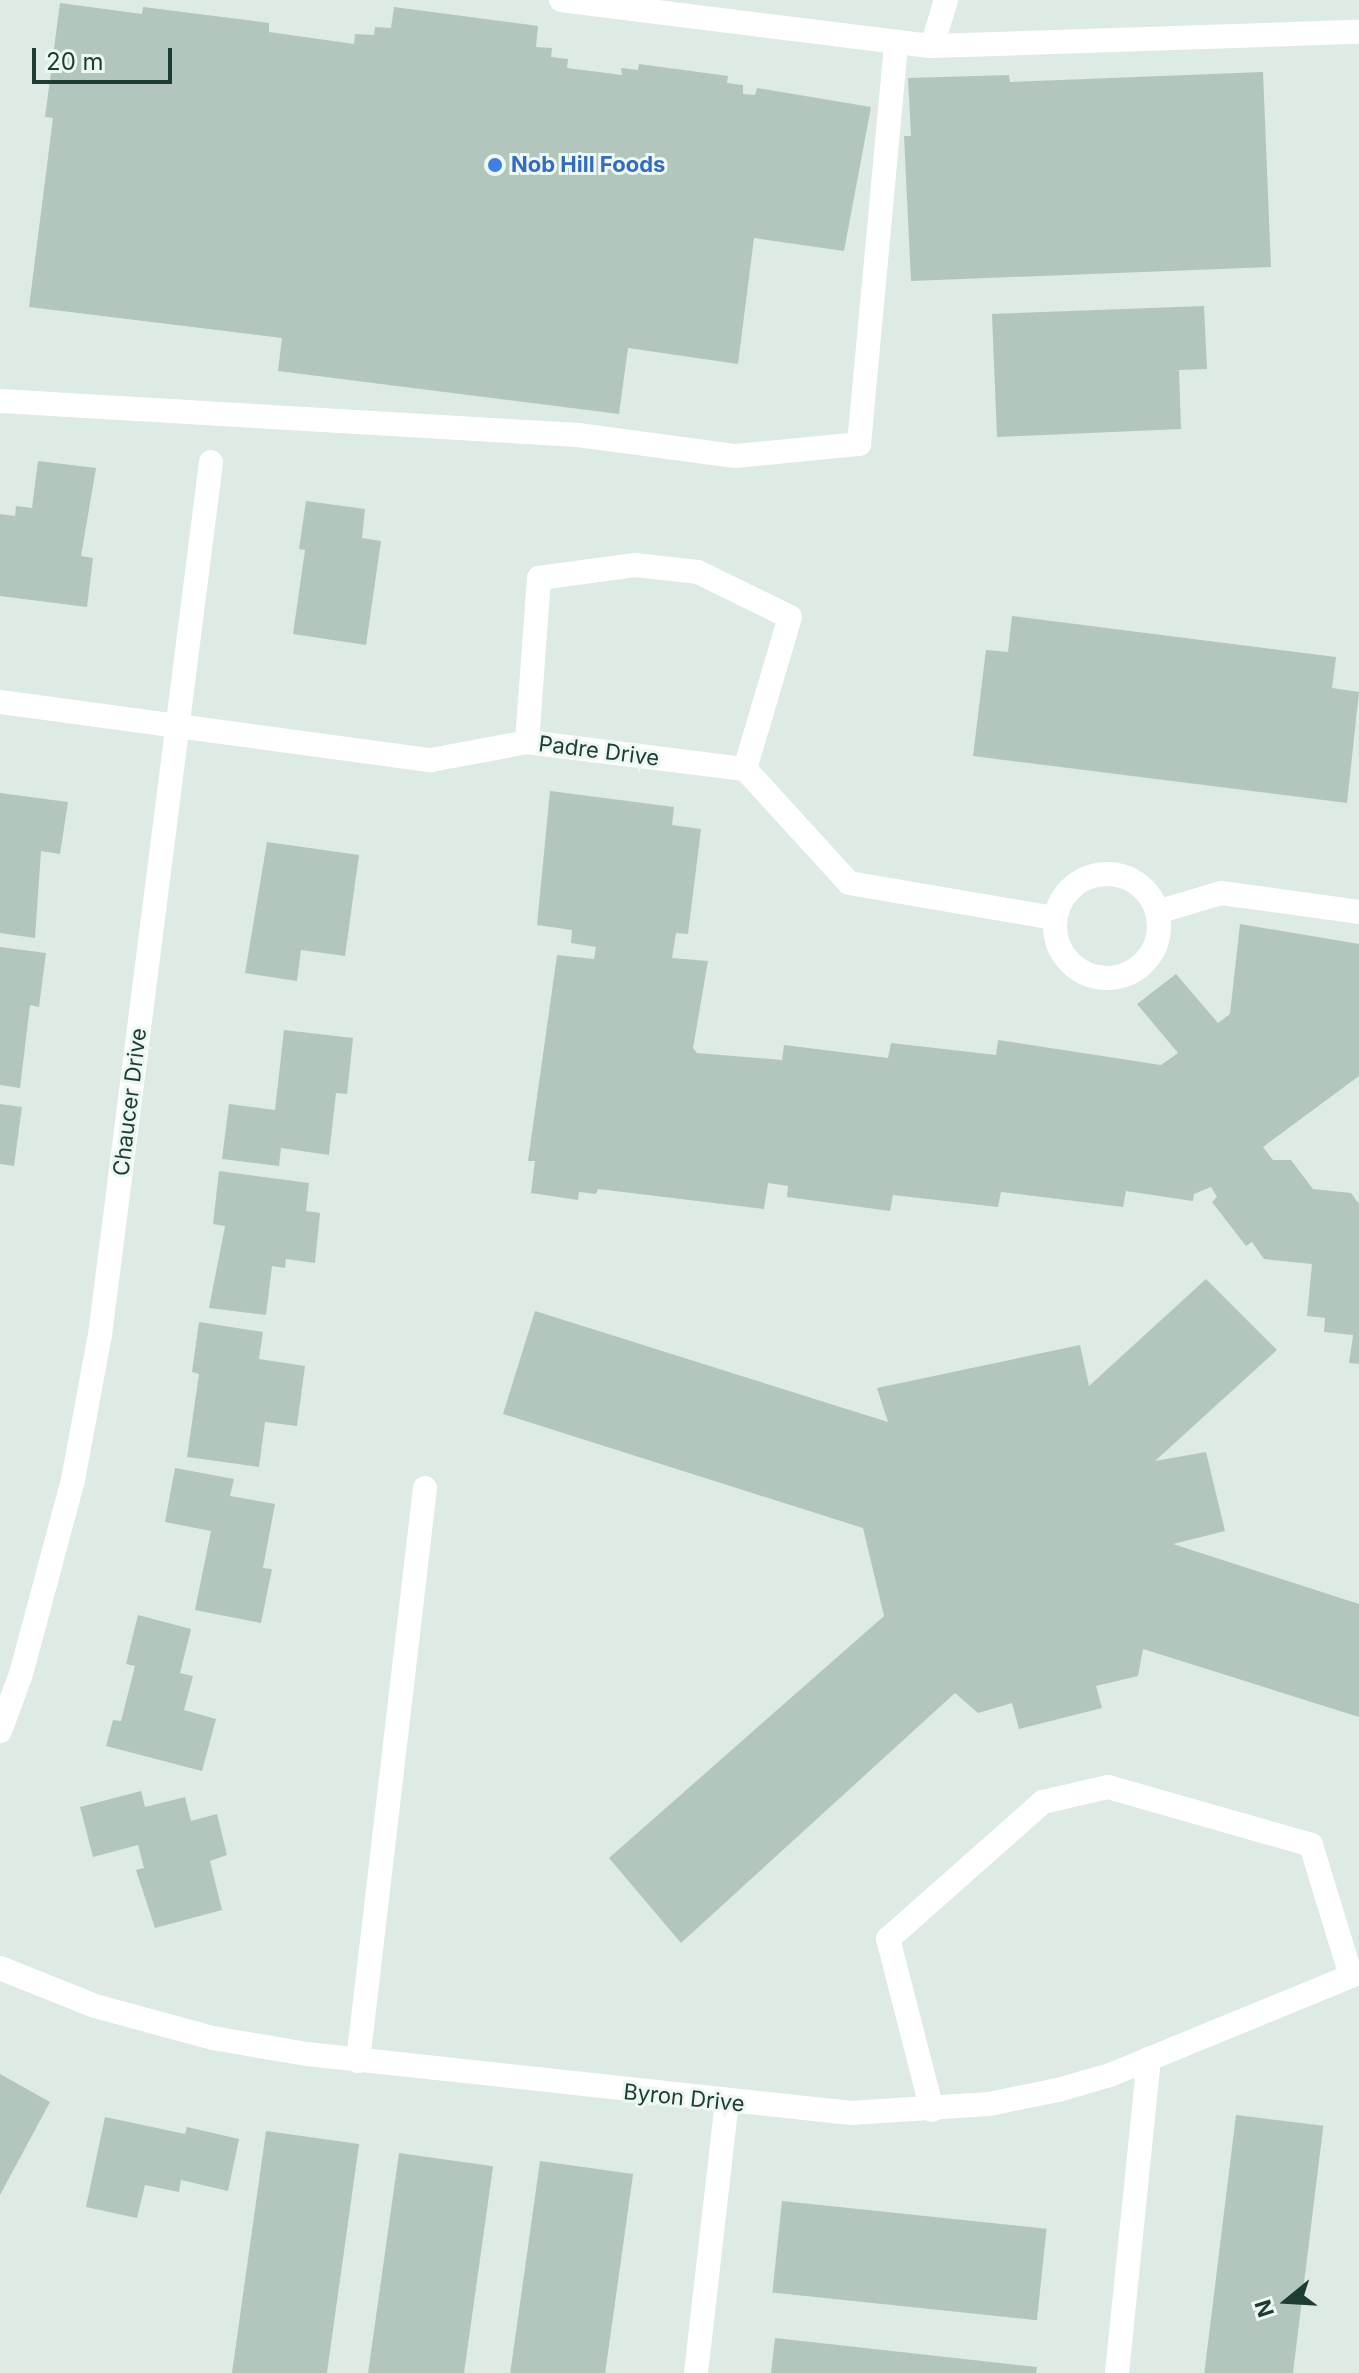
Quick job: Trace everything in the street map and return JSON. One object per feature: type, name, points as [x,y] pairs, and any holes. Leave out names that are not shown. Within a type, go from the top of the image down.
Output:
[{"type":"street","points":[[561,0],[932,46],[1359,32]]},
{"type":"street","points":[[932,46],[946,0]]},
{"type":"street","points":[[0,401],[578,435],[736,456],[859,444],[896,42]]},
{"type":"street","name":"Chaucer Drive","points":[[0,1731],[21,1674],[73,1480],[100,1335],[211,462]]},
{"type":"street","points":[[527,742],[539,578],[635,565],[698,572],[790,617],[745,769],[849,883],[1054,918]]},
{"type":"street","name":"Padre Drive","points":[[0,702],[431,760],[527,742],[745,769]]},
{"type":"street","points":[[1103,873],[1137,883],[1157,912],[1155,947],[1146,961],[1117,977],[1093,976],[1071,964],[1055,935],[1054,918],[1071,887],[1103,873]]},
{"type":"street","points":[[1157,912],[1221,893],[1359,912]]},
{"type":"street","points":[[358,2061],[425,1488]]},
{"type":"street","points":[[932,2110],[888,1939],[1043,1802],[1108,1787],[1311,1845],[1355,1975]]},
{"type":"street","name":"Byron Drive","points":[[0,1968],[95,2006],[213,2038],[358,2061],[727,2103],[851,2113],[932,2110],[1058,2090],[1149,2059],[1355,1975]]},
{"type":"street","points":[[1117,2373],[1149,2059]]},
{"type":"street","points":[[696,2373],[727,2103]]},
{"type":"building","points":[[60,3],[142,14],[143,7],[269,23],[269,32],[354,44],[355,34],[374,35],[375,27],[391,28],[394,7],[538,26],[536,47],[552,48],[551,57],[568,59],[567,68],[622,75],[621,68],[638,70],[639,64],[728,76],[727,83],[743,85],[743,94],[755,95],[757,88],[871,107],[844,251],[754,238],[738,364],[628,348],[619,414],[278,371],[282,338],[29,307],[53,118],[45,117]]},
{"type":"building","points":[[1263,72],[1271,267],[911,281],[904,136],[911,136],[908,78],[1009,75],[1010,82]]},
{"type":"building","points":[[1204,306],[1207,369],[1179,370],[1181,429],[997,437],[992,314]]},
{"type":"building","points":[[38,461],[96,468],[81,556],[93,558],[87,607],[0,596],[0,514],[15,516],[16,506],[32,508]]},
{"type":"building","points":[[306,501],[365,509],[362,538],[381,541],[366,645],[293,634],[305,550],[299,549]]},
{"type":"building","points":[[1012,616],[1336,657],[1332,688],[1359,692],[1347,803],[973,756],[986,650],[1008,652]]},
{"type":"building","points":[[550,791],[674,807],[672,825],[701,829],[688,934],[676,933],[672,958],[708,961],[693,1048],[697,1053],[782,1060],[784,1045],[888,1058],[891,1043],[996,1055],[998,1040],[1161,1065],[1178,1053],[1137,1004],[1176,974],[1218,1023],[1230,1014],[1240,924],[1359,944],[1359,1076],[1263,1147],[1273,1160],[1291,1160],[1313,1189],[1351,1193],[1359,1204],[1359,1364],[1349,1363],[1353,1335],[1324,1332],[1325,1318],[1307,1316],[1312,1264],[1264,1259],[1252,1242],[1246,1246],[1212,1202],[1217,1197],[1211,1187],[1194,1194],[1193,1201],[1126,1191],[1123,1207],[1001,1192],[998,1207],[893,1195],[890,1211],[787,1197],[788,1186],[768,1183],[764,1209],[598,1189],[596,1194],[579,1192],[578,1200],[531,1193],[535,1161],[528,1161],[557,955],[594,959],[596,947],[571,943],[572,930],[537,925]]},
{"type":"building","points":[[0,793],[68,802],[60,854],[41,851],[35,938],[0,933]]},
{"type":"building","points":[[267,842],[359,855],[345,956],[301,950],[297,981],[245,973]]},
{"type":"building","points":[[0,947],[46,953],[39,1007],[30,1005],[20,1088],[0,1085]]},
{"type":"building","points":[[284,1030],[353,1038],[347,1094],[336,1093],[329,1155],[281,1148],[279,1166],[222,1159],[229,1104],[275,1110]]},
{"type":"building","points":[[0,1104],[22,1107],[14,1166],[0,1164]]},
{"type":"building","points":[[219,1171],[309,1183],[306,1211],[320,1213],[315,1263],[286,1259],[285,1268],[272,1266],[266,1315],[209,1308],[225,1226],[213,1224]]},
{"type":"building","points":[[1206,1279],[1277,1350],[1155,1461],[1206,1452],[1225,1531],[1173,1544],[1359,1604],[1359,1717],[1143,1649],[1138,1676],[1096,1686],[1102,1708],[1019,1729],[1012,1703],[978,1713],[955,1693],[681,1943],[609,1858],[884,1616],[863,1528],[503,1414],[535,1311],[888,1422],[877,1388],[1080,1345],[1089,1386]]},
{"type":"building","points":[[199,1322],[263,1332],[259,1359],[305,1366],[297,1426],[265,1422],[259,1467],[187,1457],[199,1374],[192,1372]]},
{"type":"building","points":[[175,1468],[234,1479],[230,1496],[275,1504],[263,1568],[272,1569],[261,1623],[195,1610],[211,1531],[165,1522]]},
{"type":"building","points":[[138,1615],[191,1629],[180,1673],[193,1676],[184,1710],[216,1719],[202,1771],[106,1746],[113,1720],[121,1721],[135,1666],[126,1664]]},
{"type":"building","points":[[141,1791],[145,1807],[185,1797],[191,1821],[217,1814],[227,1855],[210,1861],[222,1910],[155,1928],[136,1870],[144,1868],[138,1845],[93,1857],[80,1807]]},
{"type":"building","points":[[0,2074],[50,2102],[0,2195]]},
{"type":"building","points":[[1236,2115],[1323,2126],[1293,2373],[1204,2373]]},
{"type":"building","points":[[105,2117],[185,2134],[187,2127],[239,2139],[228,2191],[181,2180],[179,2192],[145,2185],[137,2218],[86,2207]]},
{"type":"building","points":[[266,2131],[359,2144],[327,2373],[232,2373]]},
{"type":"building","points":[[399,2153],[493,2166],[464,2373],[368,2373]]},
{"type":"building","points":[[540,2161],[633,2174],[605,2373],[510,2373]]},
{"type":"building","points":[[782,2201],[1047,2229],[1037,2320],[772,2292]]},
{"type":"building","points":[[775,2338],[1037,2367],[1036,2373],[771,2373]]},
{"type":"place","name":"Nob Hill Foods","points":[[495,165]]}]
